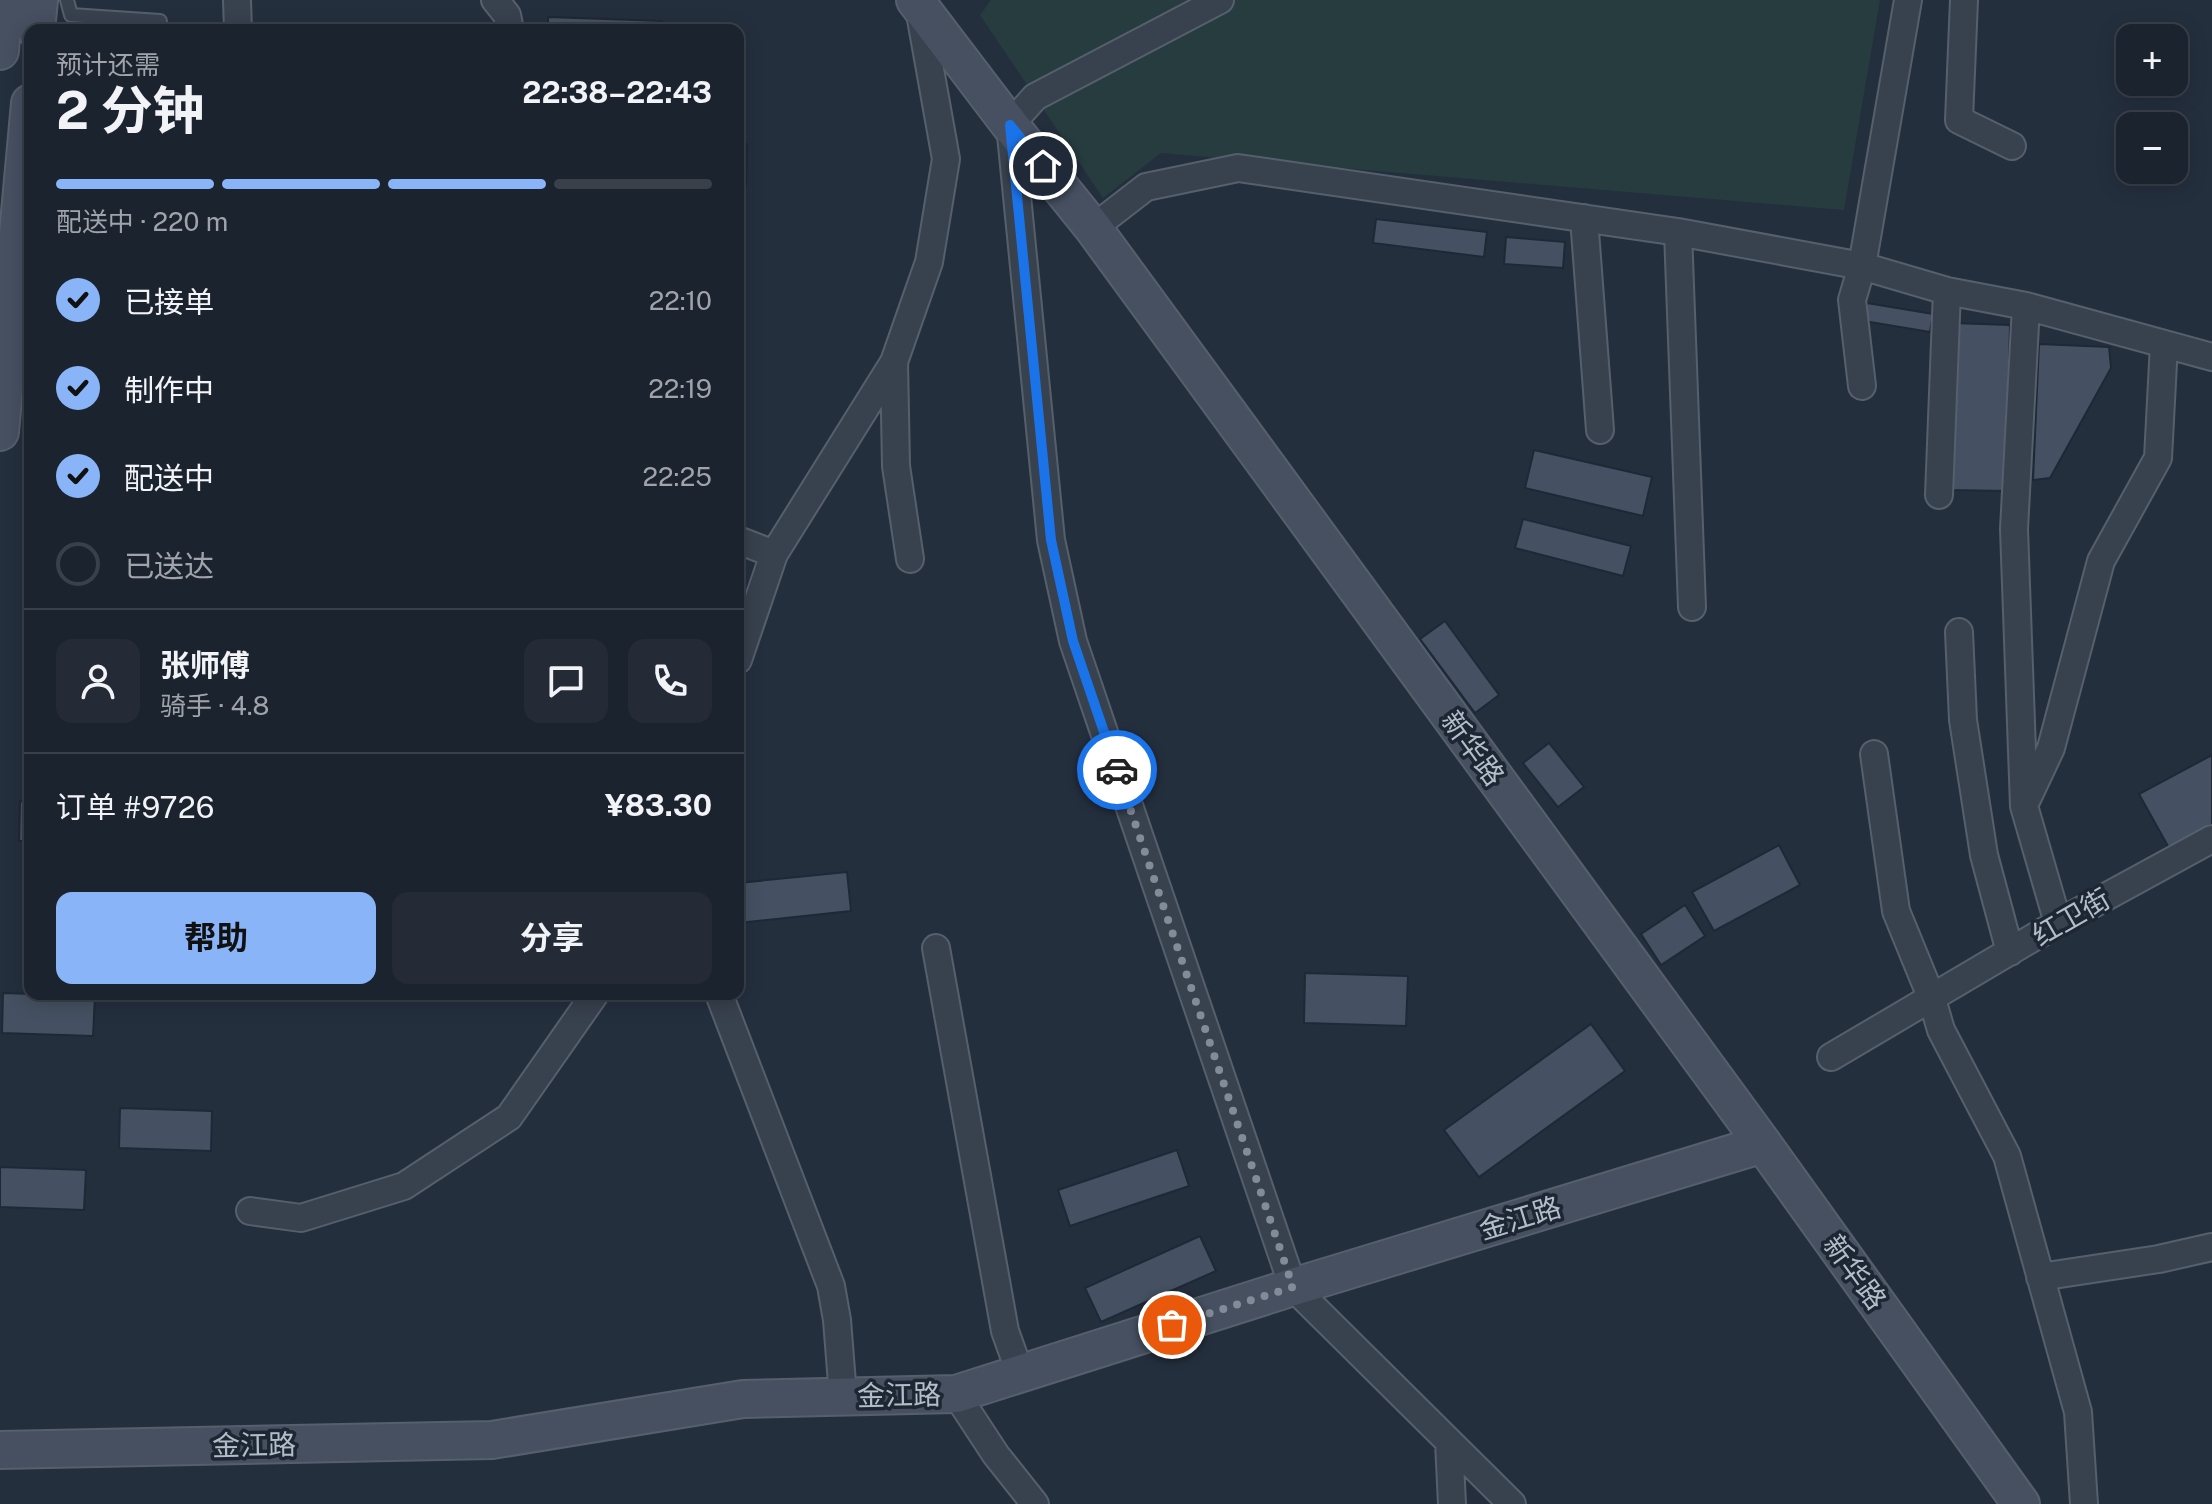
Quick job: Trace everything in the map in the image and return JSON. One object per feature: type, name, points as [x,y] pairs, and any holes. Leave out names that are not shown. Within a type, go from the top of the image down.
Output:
[{"type":"street","points":[[0,51],[4,0]]},
{"type":"street","points":[[37,24],[39,0]]},
{"type":"street","points":[[230,0],[238,0],[238,24]]},
{"type":"street","points":[[495,0],[507,15],[509,24]]},
{"type":"street","points":[[1220,0],[1035,97],[1010,125],[1051,540],[1073,641],[1293,1287],[1512,1504]]},
{"type":"street","points":[[1862,386],[1852,300],[1862,266],[1908,0]]},
{"type":"street","points":[[1964,0],[1959,120],[2012,146]]},
{"type":"street","points":[[744,642],[774,554],[894,362],[929,262],[946,159],[917,2]]},
{"type":"street","name":"新华路","points":[[917,2],[1093,228],[1763,1144],[2021,1504]]},
{"type":"street","points":[[1093,228],[1146,187],[1238,168],[1678,232],[1862,266],[1947,291],[2026,306],[2212,357]]},
{"type":"street","points":[[1584,218],[1600,430]]},
{"type":"street","points":[[1678,232],[1692,607]]},
{"type":"street","points":[[0,432],[19,366],[24,246]]},
{"type":"street","points":[[1939,495],[1947,291]]},
{"type":"street","points":[[2026,306],[2014,529],[2024,806],[2058,923]]},
{"type":"street","points":[[2024,806],[2051,748],[2101,561],[2158,458],[2164,344]]},
{"type":"street","points":[[894,362],[896,466],[910,559]]},
{"type":"street","points":[[744,542],[774,554]]},
{"type":"street","points":[[1959,632],[1963,720],[1984,855],[2010,952]]},
{"type":"street","points":[[1874,754],[1896,911],[1932,999],[1941,1030],[2007,1156],[2078,1412],[2084,1504]]},
{"type":"street","name":"红卫街","points":[[1831,1057],[2058,923],[2212,839]]},
{"type":"street","points":[[936,948],[1005,1331],[1020,1373]]},
{"type":"street","points":[[250,1211],[301,1218],[404,1186],[509,1117],[591,1000]]},
{"type":"street","points":[[721,1000],[831,1286],[843,1396]]},
{"type":"street","name":"金江路","points":[[0,1450],[492,1440],[743,1399],[956,1394],[1293,1287],[1763,1144]]},
{"type":"street","points":[[2040,1277],[2159,1259],[2212,1247]]},
{"type":"street","points":[[956,1394],[996,1455],[1035,1504]]},
{"type":"street","points":[[1449,1442],[1452,1504]]},
{"type":"lane","points":[[67,0],[71,15],[160,21]]},
{"type":"green space","points":[[991,0],[1880,0],[1844,210],[1161,153],[1103,198],[980,15]]},
{"type":"building","points":[[548,17],[662,21],[662,24],[548,24]]},
{"type":"building","points":[[744,144],[747,144],[744,185]]},
{"type":"building","points":[[1376,219],[1487,232],[1484,257],[1373,243]]},
{"type":"building","points":[[1506,237],[1565,242],[1563,268],[1504,264]]},
{"type":"building","points":[[1867,303],[1933,314],[1930,332],[1864,321]]},
{"type":"building","points":[[1952,323],[2010,325],[2006,491],[1948,490]]},
{"type":"building","points":[[2039,344],[2109,347],[2111,368],[2050,478],[2033,480]]},
{"type":"building","points":[[1534,450],[1652,477],[1643,516],[1525,488]]},
{"type":"building","points":[[1523,519],[1631,546],[1623,576],[1515,548]]},
{"type":"building","points":[[1445,621],[1499,695],[1475,713],[1420,639]]},
{"type":"building","points":[[1549,743],[1584,787],[1558,807],[1523,763]]},
{"type":"building","points":[[2212,755],[2212,824],[2169,848],[2139,794]]},
{"type":"building","points":[[20,801],[24,801],[24,841],[19,841]]},
{"type":"building","points":[[1779,845],[1800,885],[1714,931],[1692,892]]},
{"type":"building","points":[[847,872],[851,911],[744,922],[744,882]]},
{"type":"building","points":[[1685,905],[1705,936],[1661,965],[1641,934]]},
{"type":"building","points":[[1305,973],[1408,976],[1406,1026],[1304,1023]]},
{"type":"building","points":[[3,993],[24,994],[24,1000],[95,1000],[93,1036],[2,1033]]},
{"type":"building","points":[[1591,1024],[1625,1071],[1479,1177],[1444,1130]]},
{"type":"building","points":[[120,1108],[212,1111],[211,1151],[119,1148]]},
{"type":"building","points":[[1177,1150],[1189,1186],[1070,1226],[1058,1190]]},
{"type":"building","points":[[0,1167],[86,1170],[84,1210],[0,1207]]},
{"type":"building","points":[[1200,1236],[1216,1271],[1101,1322],[1085,1288]]},
{"type":"way so far","points":[[1117,770],[1293,1287],[1172,1325]]},
{"type":"route","points":[[1043,166],[1010,125],[1051,540],[1073,641],[1117,770]]}]
